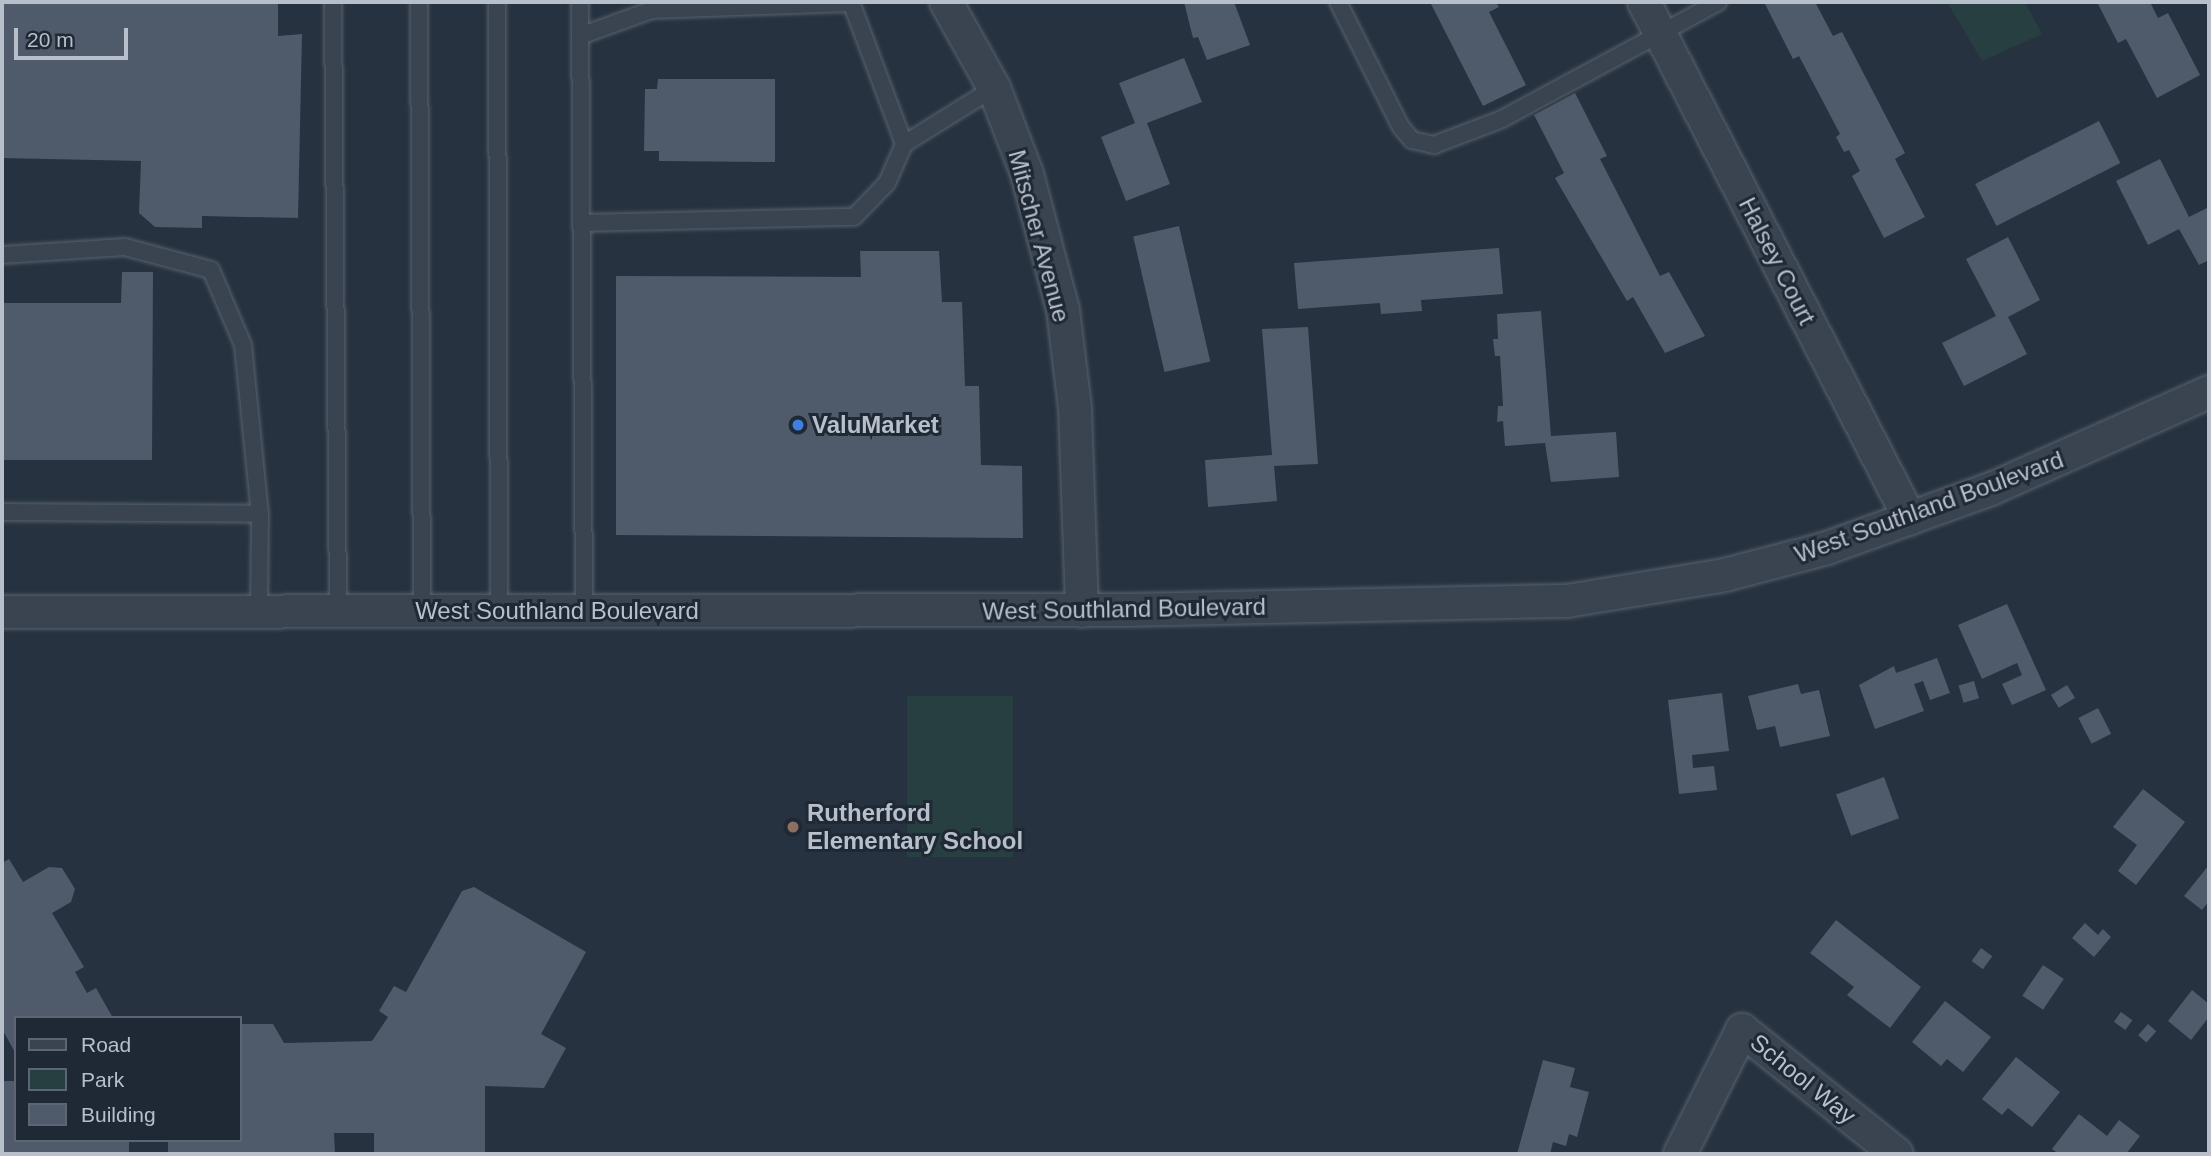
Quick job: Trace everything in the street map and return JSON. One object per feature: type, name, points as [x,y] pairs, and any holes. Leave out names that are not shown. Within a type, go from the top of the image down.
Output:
[{"type":"street","name":"Mitscher Avenue","points":[[946,2],[994,88],[1027,174],[1063,310],[1075,408],[1082,611]]},
{"type":"street","name":"Halsey Court","points":[[1644,2],[1910,519]]},
{"type":"street","name":"West Southland Boulevard","points":[[2,612],[1082,611],[1567,601],[1725,575],[1910,519],[2103,443],[2209,392]]},
{"type":"street","name":"School Way","points":[[1680,1154],[1742,1030],[1897,1154]]},
{"type":"lane","points":[[333,2],[338,611]]},
{"type":"lane","points":[[419,2],[422,611]]},
{"type":"lane","points":[[497,2],[499,611]]},
{"type":"lane","points":[[580,2],[584,611]]},
{"type":"lane","points":[[580,36],[652,10],[850,2],[904,144]]},
{"type":"lane","points":[[1338,2],[1401,127],[1412,139],[1434,145],[1502,119],[1718,2]]},
{"type":"lane","points":[[581,223],[854,217],[887,183],[904,144],[994,88]]},
{"type":"lane","points":[[2,255],[125,247],[211,271],[243,345],[260,514],[259,611]]},
{"type":"lane","points":[[2,512],[260,514]]},
{"type":"green space","points":[[1947,2],[2025,2],[2042,34],[1982,61]]},
{"type":"green space","points":[[907,696],[1013,696],[1013,857],[907,857]]},
{"type":"building","points":[[2,2],[278,2],[278,36],[302,34],[298,218],[202,216],[202,228],[155,227],[139,213],[141,161],[2,158]]},
{"type":"building","points":[[1184,2],[1234,2],[1250,45],[1207,60],[1198,37],[1193,38]]},
{"type":"building","points":[[1430,2],[1496,2],[1499,7],[1489,12],[1526,85],[1483,106]]},
{"type":"building","points":[[1764,2],[1815,2],[1833,36],[1842,32],[1905,153],[1895,159],[1925,217],[1884,238],[1852,176],[1860,171],[1849,150],[1844,152],[1836,137],[1840,134],[1799,56],[1793,59]]},
{"type":"building","points":[[2097,2],[2150,2],[2158,18],[2168,13],[2200,75],[2157,98],[2126,39],[2118,43]]},
{"type":"building","points":[[1184,58],[1202,102],[1147,123],[1170,184],[1126,201],[1101,137],[1135,123],[1119,83]]},
{"type":"building","points":[[658,79],[775,79],[775,162],[659,161],[659,151],[644,151],[645,89],[657,89]]},
{"type":"building","points":[[1575,93],[1607,156],[1600,159],[1660,276],[1669,272],[1705,336],[1665,353],[1633,297],[1627,301],[1555,178],[1564,173],[1534,115]]},
{"type":"building","points":[[2099,121],[2120,163],[1996,226],[1975,184]]},
{"type":"building","points":[[2160,159],[2189,217],[2209,207],[2209,260],[2199,265],[2179,229],[2148,245],[2116,181]]},
{"type":"building","points":[[1179,226],[1210,361],[1164,372],[1133,237]]},
{"type":"building","points":[[2008,237],[2040,300],[2008,317],[2027,354],[1964,386],[1942,343],[1996,316],[1966,259]]},
{"type":"building","points":[[1499,248],[1503,294],[1421,300],[1422,311],[1381,314],[1380,303],[1298,309],[1294,263]]},
{"type":"building","name":"ValuMarket","points":[[860,251],[939,251],[942,302],[962,302],[965,386],[979,386],[981,465],[1022,466],[1023,538],[616,535],[616,276],[861,277]]},
{"type":"building","points":[[122,272],[153,272],[152,460],[2,460],[2,303],[121,303]]},
{"type":"building","points":[[1541,311],[1551,436],[1616,432],[1619,477],[1551,482],[1545,443],[1505,446],[1503,421],[1497,422],[1498,406],[1503,406],[1500,356],[1495,356],[1493,339],[1498,339],[1497,314]]},
{"type":"building","points":[[1308,327],[1318,464],[1274,466],[1277,501],[1208,507],[1205,460],[1272,455],[1262,329]]},
{"type":"building","points":[[2007,604],[2046,690],[2012,705],[2002,684],[2022,675],[2017,663],[1982,679],[1958,625]]},
{"type":"building","points":[[1937,658],[1950,693],[1930,700],[1923,681],[1914,684],[1924,711],[1875,729],[1859,685],[1894,666],[1896,673]]},
{"type":"building","points":[[1974,681],[1979,698],[1964,703],[1959,685]]},
{"type":"building","points":[[1798,684],[1801,694],[1819,690],[1830,736],[1780,747],[1775,726],[1757,730],[1748,696]]},
{"type":"building","points":[[2067,685],[2075,698],[2059,708],[2051,695]]},
{"type":"building","points":[[1722,693],[1729,751],[1692,755],[1693,768],[1714,766],[1717,790],[1679,794],[1668,700]]},
{"type":"building","points":[[2098,708],[2111,734],[2092,744],[2078,718]]},
{"type":"building","points":[[1884,777],[1899,818],[1851,836],[1836,794]]},
{"type":"building","points":[[2143,789],[2185,822],[2136,885],[2118,871],[2137,845],[2113,827]]},
{"type":"building","points":[[9,859],[23,882],[49,867],[62,868],[75,889],[71,902],[52,913],[84,967],[75,972],[87,993],[96,988],[112,1016],[14,1016],[14,1050],[2,1029],[2,863]]},
{"type":"building","points":[[2209,865],[2209,901],[2202,910],[2184,896]]},
{"type":"building","points":[[474,887],[586,952],[541,1034],[566,1048],[544,1088],[485,1086],[485,1154],[374,1154],[374,1133],[334,1133],[335,1153],[168,1154],[168,1142],[242,1142],[242,1024],[273,1024],[284,1043],[372,1041],[388,1017],[379,1011],[394,986],[406,992],[462,891]]},
{"type":"building","points":[[1836,920],[1921,987],[1890,1028],[1847,995],[1854,987],[1810,953]]},
{"type":"building","points":[[2085,923],[2098,935],[2103,929],[2111,937],[2094,957],[2072,938]]},
{"type":"building","points":[[1981,948],[1992,956],[1983,969],[1972,961]]},
{"type":"building","points":[[2043,965],[2064,979],[2043,1010],[2022,996]]},
{"type":"building","points":[[2192,990],[2209,1004],[2209,1017],[2191,1040],[2168,1021]]},
{"type":"building","points":[[1945,1001],[1991,1037],[1963,1072],[1947,1059],[1941,1066],[1912,1042]]},
{"type":"building","points":[[2121,1012],[2132,1020],[2125,1030],[2114,1022]]},
{"type":"building","points":[[2148,1024],[2156,1031],[2146,1043],[2138,1035]]},
{"type":"building","points":[[2016,1057],[2060,1092],[2032,1127],[2008,1108],[2002,1115],[1982,1099]]},
{"type":"building","points":[[1543,1060],[1575,1068],[1570,1087],[1589,1092],[1577,1137],[1569,1134],[1566,1146],[1553,1142],[1550,1154],[1517,1154]]},
{"type":"building","points":[[2,1081],[14,1081],[14,1142],[129,1142],[129,1154],[2,1154]]},
{"type":"building","points":[[2079,1114],[2107,1136],[2119,1120],[2140,1136],[2126,1154],[2059,1154],[2052,1149]]},
{"type":"place","name":"ValuMarket","points":[[798,425]]},
{"type":"place","name":"Rutherford Elementary School","points":[[793,827]]}]
